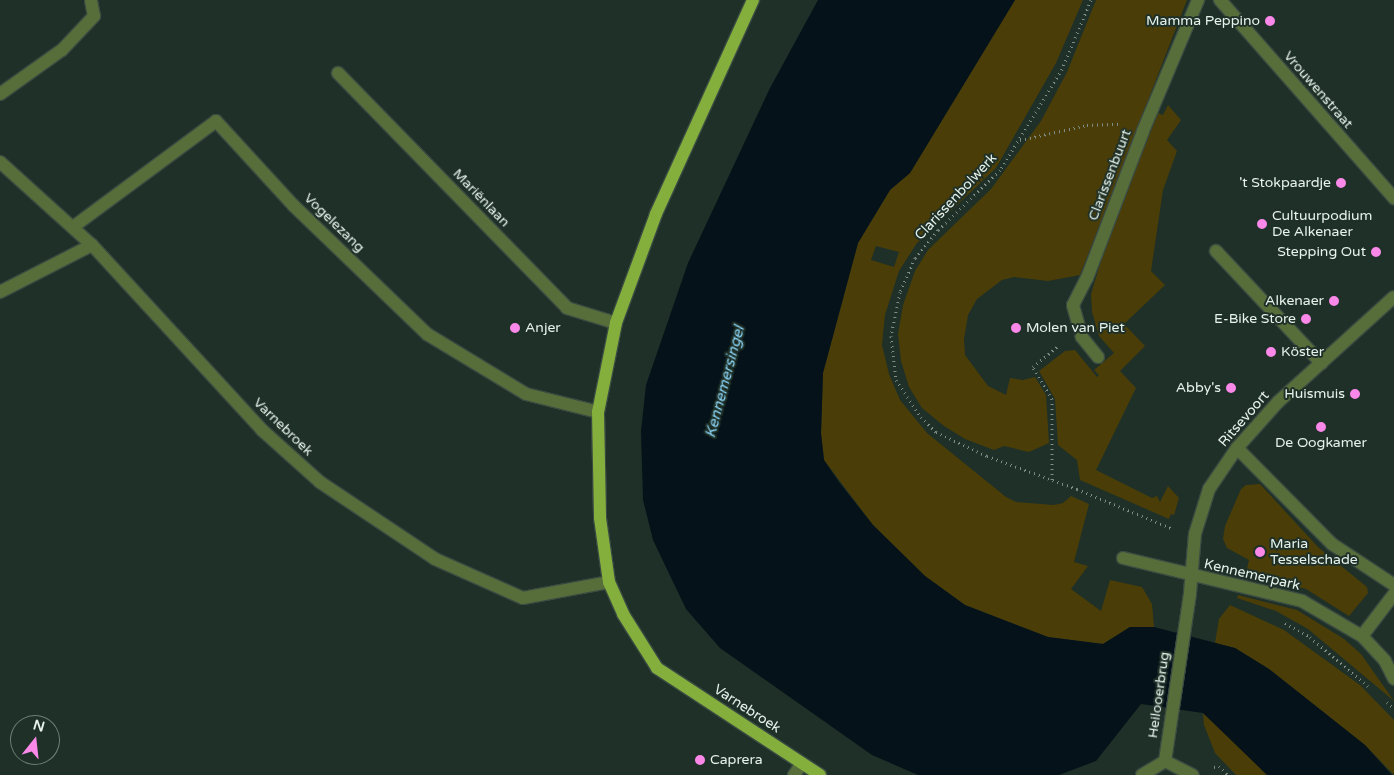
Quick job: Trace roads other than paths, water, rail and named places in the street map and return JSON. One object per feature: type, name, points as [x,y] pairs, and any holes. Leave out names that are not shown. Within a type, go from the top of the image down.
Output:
[{"type":"main road","points":[[610,582],[600,518],[598,412],[616,323],[656,214],[753,0]]},
{"type":"main road","name":"Varnebroek","points":[[610,582],[622,614],[657,668],[820,775]]},
{"type":"street","points":[[0,94],[62,50],[94,16],[90,0]]},
{"type":"street","name":"Clarissenbuurt","points":[[1098,357],[1082,337],[1073,305],[1088,278],[1146,124],[1198,0]]},
{"type":"street","name":"Vrouwenstraat","points":[[1220,0],[1394,198]]},
{"type":"street","name":"Mariënlaan","points":[[338,73],[567,308],[616,323]]},
{"type":"street","name":"Vogelezang","points":[[73,226],[216,120],[294,206],[427,334],[526,394],[598,412]]},
{"type":"street","name":"Varnebroek","points":[[0,162],[73,226],[262,430],[320,482],[434,559],[523,598],[610,582]]},
{"type":"street","points":[[0,292],[92,245]]},
{"type":"street","points":[[1216,251],[1321,363]]},
{"type":"street","name":"Ritsevoort","points":[[1183,632],[1195,534],[1209,489],[1236,448],[1278,402],[1393,301]]},
{"type":"street","points":[[1236,448],[1332,544],[1394,585]]},
{"type":"street","name":"Kennemerpark","points":[[1123,558],[1191,576],[1302,601],[1362,636],[1385,661],[1394,679]]},
{"type":"street","points":[[1362,636],[1394,594]]},
{"type":"street","name":"Heilooerbrug","points":[[1165,761],[1183,632]]},
{"type":"street","points":[[1142,775],[1165,761],[1193,775]]},
{"type":"street","points":[[794,775],[802,763]]},
{"type":"water","name":"Kennemersingel","points":[[818,0],[1015,0],[910,173],[890,190],[858,243],[823,373],[821,433],[824,460],[839,482],[873,525],[925,576],[965,605],[1048,637],[1103,644],[1130,627],[1154,627],[1235,648],[1269,669],[1365,745],[1392,775],[1267,775],[1203,713],[1141,704],[1096,761],[1059,775],[918,775],[872,755],[720,648],[686,609],[653,540],[643,500],[641,431],[646,385],[688,263],[770,88]]},
{"type":"place","name":"Mamma Peppino","points":[[1270,21]]},
{"type":"place","name":"'t Stokpaardje","points":[[1341,183]]},
{"type":"place","name":"Cultuurpodium De Alkenaer","points":[[1262,224]]},
{"type":"place","name":"Stepping Out","points":[[1376,252]]},
{"type":"place","name":"Alkenaer","points":[[1334,301]]},
{"type":"place","name":"E-Bike Store","points":[[1306,319]]},
{"type":"place","name":"Anjer","points":[[515,328]]},
{"type":"place","name":"Molen van Piet","points":[[1016,328]]},
{"type":"place","name":"Köster","points":[[1271,352]]},
{"type":"place","name":"Abby's","points":[[1231,388]]},
{"type":"place","name":"Huismuis","points":[[1355,394]]},
{"type":"place","name":"De Oogkamer","points":[[1321,427]]},
{"type":"place","name":"Maria Tesselschade","points":[[1260,552]]},
{"type":"place","name":"Caprera","points":[[700,760]]}]
